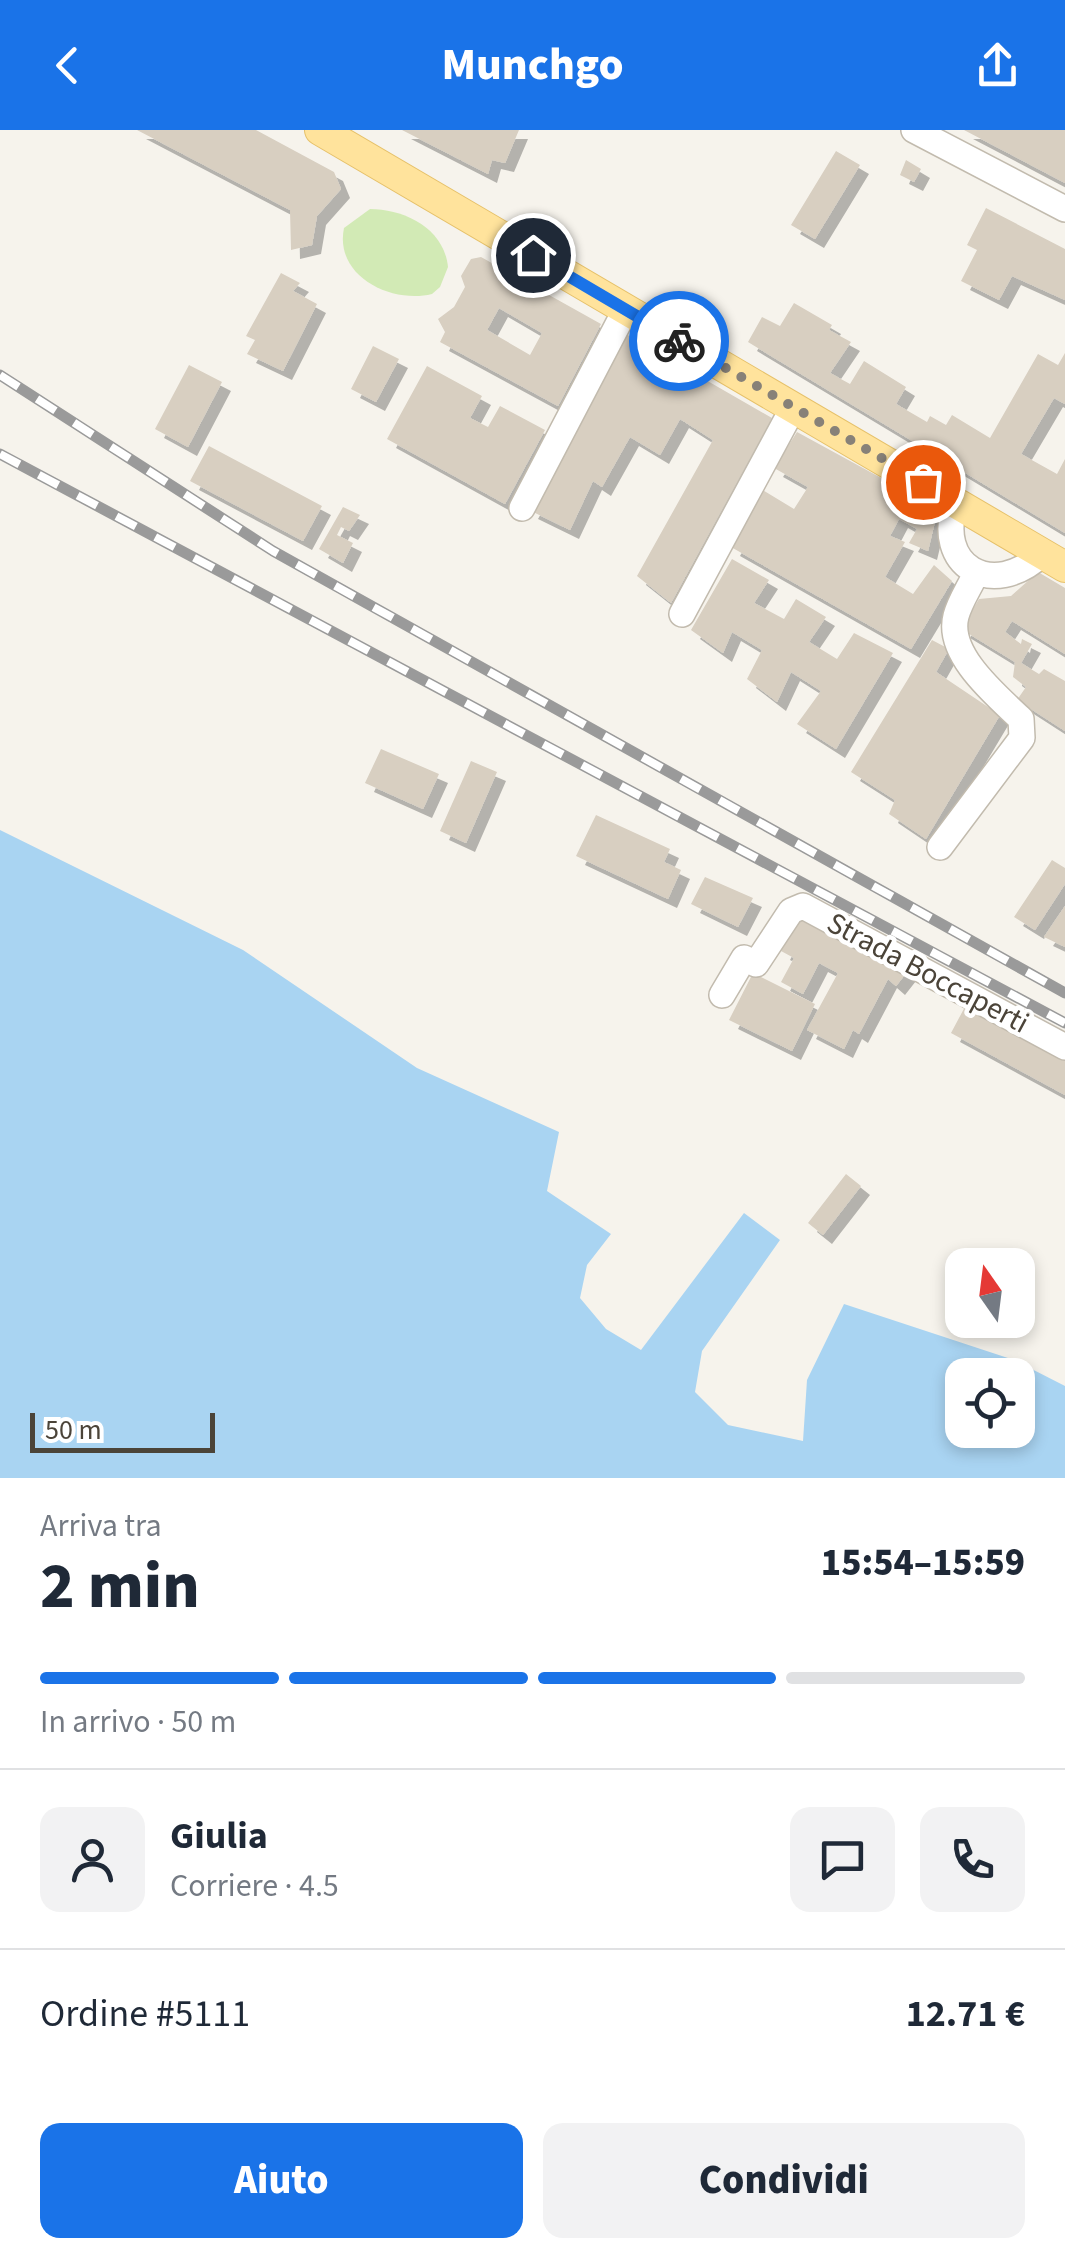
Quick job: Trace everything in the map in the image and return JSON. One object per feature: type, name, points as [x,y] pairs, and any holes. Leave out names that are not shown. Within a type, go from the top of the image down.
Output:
[{"type":"main road","points":[[320,130],[357,140],[626,310],[1054,560]]},
{"type":"street","points":[[914,130],[1065,209]]},
{"type":"street","points":[[522,508],[626,310]]},
{"type":"street","points":[[682,614],[793,408]]},
{"type":"street","points":[[956,500],[950,516],[952,547],[960,562],[976,573],[993,577],[1012,574],[1054,560]]},
{"type":"street","points":[[940,847],[1022,738],[1021,719],[978,675],[955,637],[956,617],[976,573]]},
{"type":"street","name":"Strada Boccaperti","points":[[722,995],[744,958],[756,964],[791,911],[803,906],[1065,1048]]},
{"type":"green space","points":[[370,209],[409,217],[439,241],[448,267],[440,287],[432,294],[400,295],[369,283],[357,273],[343,245],[344,228]]},
{"type":"water","points":[[0,830],[243,950],[417,1068],[559,1132],[547,1191],[611,1234],[587,1265],[580,1298],[606,1329],[641,1350],[744,1213],[780,1240],[702,1351],[695,1392],[728,1425],[803,1441],[807,1380],[844,1304],[1008,1358],[945,1358],[945,1448],[1035,1448],[1035,1371],[1065,1386],[1065,1478],[0,1478]]},
{"type":"building","points":[[137,130],[256,130],[334,172],[341,189],[317,216],[312,245],[291,250],[290,210]]},
{"type":"building","points":[[402,130],[519,130],[505,163],[492,160],[488,174]]},
{"type":"building","points":[[964,130],[1065,130],[1065,183]]},
{"type":"building","points":[[836,151],[860,165],[815,239],[791,225]]},
{"type":"building","points":[[906,160],[921,169],[914,182],[900,175]]},
{"type":"building","points":[[986,208],[1065,249],[1065,300],[1012,276],[999,300],[961,281],[977,250],[967,245]]},
{"type":"building","points":[[481,257],[601,324],[558,406],[440,342],[445,332],[438,319],[454,307],[465,287],[461,276],[471,259]],"holes":[[[499,308],[542,333],[530,355],[487,330]]]},
{"type":"building","points":[[281,273],[300,283],[293,291],[317,304],[283,371],[247,354],[255,340],[246,336]]},
{"type":"building","points":[[794,303],[832,325],[829,330],[851,342],[830,373],[850,384],[864,361],[906,387],[896,404],[927,422],[930,416],[946,425],[952,415],[990,438],[1038,354],[1058,365],[1065,353],[1065,404],[1054,398],[1021,454],[1057,474],[1065,459],[1065,533],[748,342],[762,317],[780,326]]},
{"type":"building","points":[[626,334],[772,418],[671,603],[637,576],[713,440],[680,419],[660,455],[630,437],[602,487],[593,481],[570,530],[529,510]]},
{"type":"building","points":[[373,346],[399,359],[376,402],[351,389]]},
{"type":"building","points":[[189,365],[222,382],[188,447],[155,429]]},
{"type":"building","points":[[427,366],[482,396],[470,418],[488,427],[500,406],[545,430],[505,504],[387,439]]},
{"type":"building","points":[[797,432],[938,509],[928,551],[909,543],[917,529],[899,519],[890,536],[905,542],[885,577],[913,594],[934,565],[952,581],[911,649],[731,547],[761,489],[794,509],[808,487],[774,468]]},
{"type":"building","points":[[209,446],[322,506],[303,541],[190,481]]},
{"type":"building","points":[[343,507],[360,515],[349,531],[341,527],[337,535],[353,543],[343,563],[319,549]]},
{"type":"building","points":[[732,559],[769,580],[754,603],[784,619],[796,599],[826,617],[809,642],[837,659],[854,633],[893,653],[836,749],[797,724],[821,691],[791,672],[777,702],[747,679],[762,650],[732,632],[723,653],[691,630]]},
{"type":"building","points":[[1038,572],[1065,588],[1065,654],[1012,621],[1005,632],[1021,644],[1022,639],[1032,644],[1021,663],[1039,674],[1044,669],[1065,681],[1065,731],[1017,700],[1026,687],[1013,677],[1015,662],[961,629],[979,599],[1011,596]]},
{"type":"building","points":[[932,640],[949,649],[936,672],[1000,715],[926,839],[889,814],[895,800],[851,772]]},
{"type":"building","points":[[381,749],[439,774],[423,809],[365,783]]},
{"type":"building","points":[[471,761],[497,772],[466,843],[440,831]]},
{"type":"building","points":[[596,815],[670,849],[664,862],[681,870],[668,899],[576,856]]},
{"type":"building","points":[[1052,860],[1065,868],[1065,884],[1035,930],[1014,917]]},
{"type":"building","points":[[705,877],[753,898],[738,927],[691,904]]},
{"type":"building","points":[[1065,906],[1065,947],[1044,937]]},
{"type":"building","points":[[800,915],[907,972],[896,986],[888,979],[859,1034],[853,1030],[844,1049],[807,1030],[838,973],[819,963],[803,994],[781,982],[794,958],[781,951]]},
{"type":"building","points":[[753,973],[815,1004],[792,1051],[729,1020]]},
{"type":"building","points":[[967,1003],[1065,1057],[1065,1095],[951,1033]]},
{"type":"building","points":[[846,1174],[861,1186],[823,1235],[808,1223]]},
{"type":"railway","points":[[0,375],[273,551],[1065,993]]},
{"type":"railway","points":[[0,454],[1065,1023]]},
{"type":"way so far","points":[[679,341],[923,482]]},
{"type":"route","points":[[533,255],[679,341]]}]
